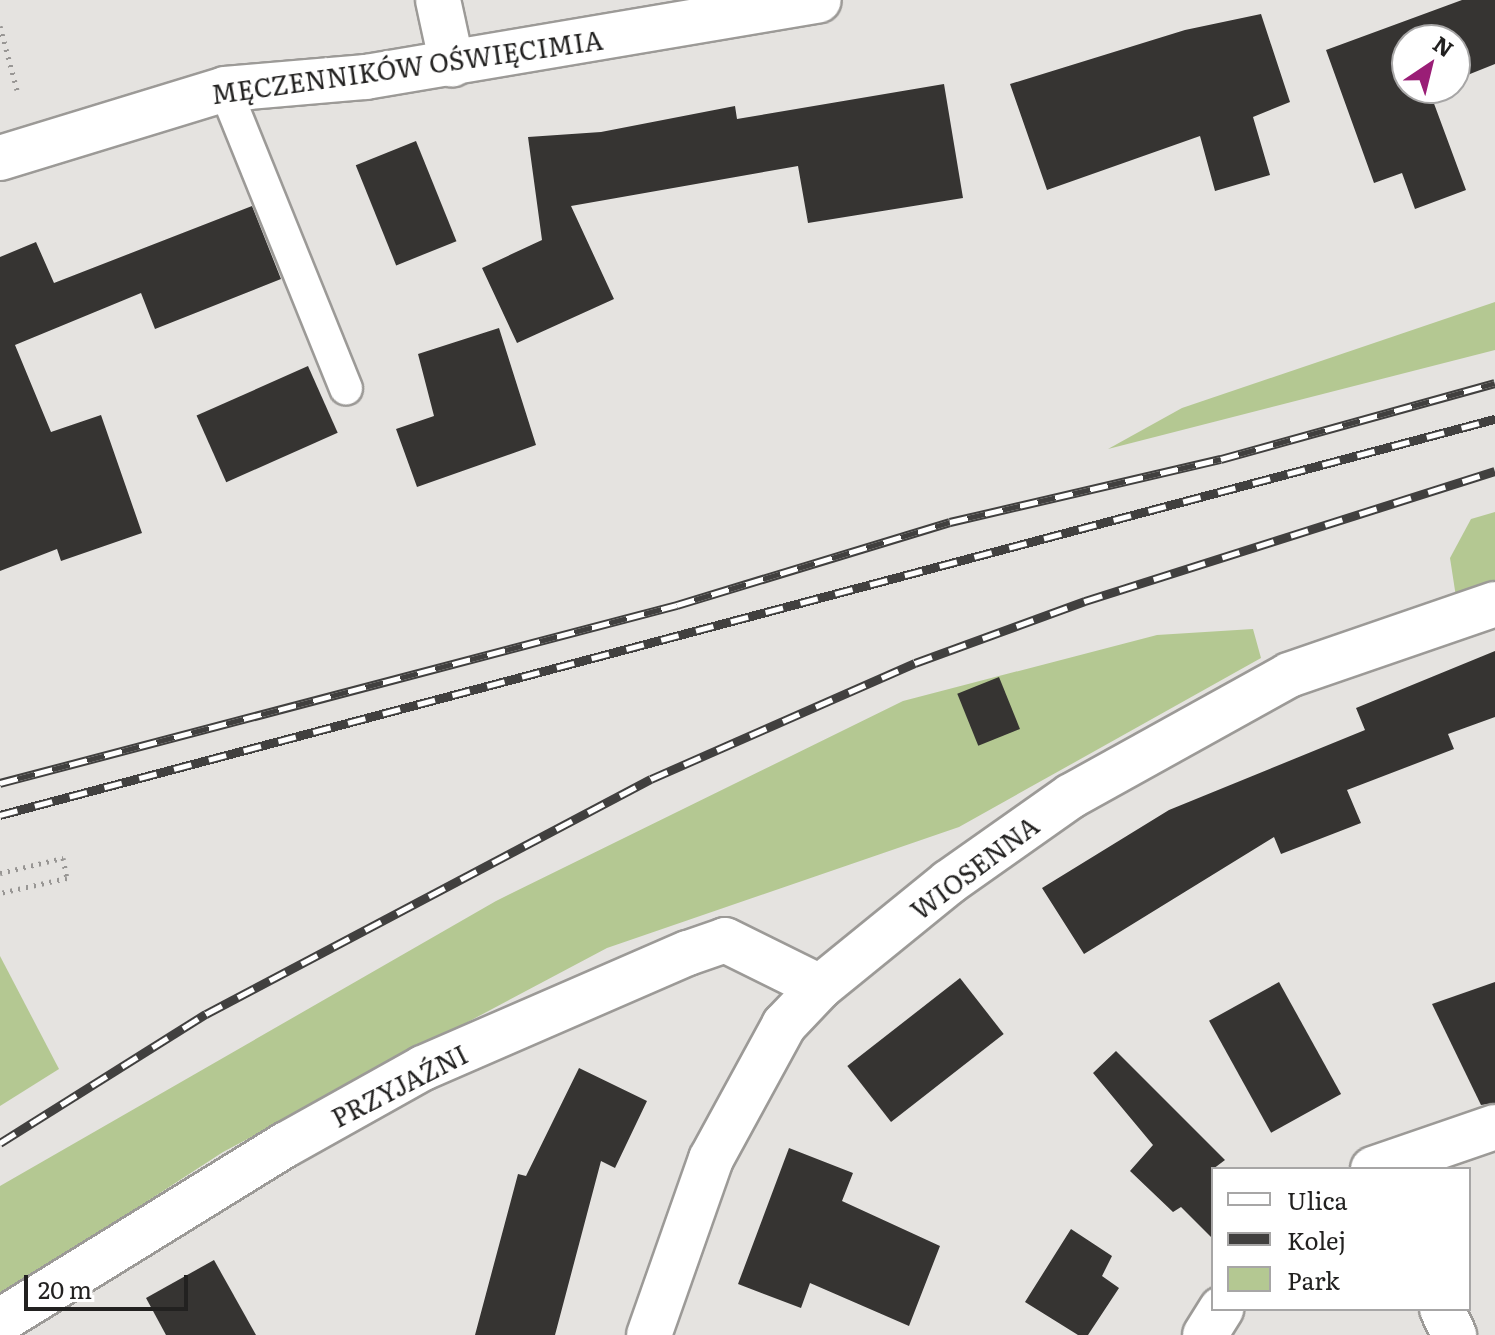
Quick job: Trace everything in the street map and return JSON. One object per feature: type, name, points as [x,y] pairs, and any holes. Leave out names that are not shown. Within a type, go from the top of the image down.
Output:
[{"type":"street","points":[[438,0],[452,64]]},
{"type":"street","name":"MĘCZENNIKÓW OŚWIĘCIMIA","points":[[0,158],[225,89],[452,64],[819,0]]},
{"type":"street","name":"WIOSENNA","points":[[649,1335],[711,1159],[784,1025],[820,987],[949,882],[1071,796],[1289,675],[1495,604]]},
{"type":"street","name":"PRZYJAŹNI","points":[[0,1321],[287,1144],[423,1068],[688,953],[725,940],[820,987]]},
{"type":"street","points":[[1380,1167],[1495,1127]]},
{"type":"street","points":[[1205,1335],[1220,1311]]},
{"type":"street","points":[[1443,1311],[1454,1335]]},
{"type":"lane","points":[[225,89],[346,389]]},
{"type":"path","points":[[0,26],[17,90]]},
{"type":"path","points":[[0,873],[63,858],[67,878],[0,893]]},
{"type":"green space","points":[[1495,302],[1495,350],[1108,449],[1182,408]]},
{"type":"green space","points":[[1495,512],[1495,584],[1456,597],[1450,558],[1471,519]]},
{"type":"green space","points":[[1253,629],[1261,658],[959,827],[607,948],[223,1152],[0,1297],[0,1186],[496,901],[903,701],[1157,635]]},
{"type":"green space","points":[[0,956],[59,1069],[0,1106]]},
{"type":"building","points":[[1462,0],[1495,0],[1495,64],[1471,74],[1471,24],[1397,24]]},
{"type":"building","points":[[1261,14],[1290,102],[1253,117],[1270,175],[1215,191],[1200,136],[1047,190],[1010,84],[1185,30]]},
{"type":"building","points":[[1391,26],[1391,104],[1434,104],[1466,190],[1415,209],[1402,173],[1374,183],[1326,50]]},
{"type":"building","points":[[944,84],[963,198],[808,223],[798,166],[571,206],[614,299],[517,343],[482,268],[542,240],[528,137],[601,132],[735,106],[737,119]]},
{"type":"building","points":[[416,141],[456,241],[396,265],[356,165]]},
{"type":"building","points":[[252,206],[281,279],[155,329],[141,293],[15,345],[51,432],[101,415],[142,533],[61,561],[57,549],[0,571],[0,257],[36,242],[54,283]]},
{"type":"building","points":[[499,328],[536,445],[417,487],[396,429],[434,416],[418,354]]},
{"type":"building","points":[[308,366],[338,433],[226,482],[197,416]]},
{"type":"building","points":[[1495,651],[1495,717],[1448,734],[1454,749],[1347,790],[1361,823],[1281,854],[1274,837],[1084,954],[1042,888],[1169,810],[1365,730],[1356,708]]},
{"type":"building","points":[[999,677],[1020,729],[978,746],[957,694]]},
{"type":"building","points":[[960,978],[1004,1034],[891,1122],[847,1066]]},
{"type":"building","points":[[1279,982],[1341,1094],[1271,1133],[1209,1021]]},
{"type":"building","points":[[1495,982],[1495,1103],[1481,1105],[1432,1004]]},
{"type":"building","points":[[1116,1051],[1225,1160],[1211,1167],[1211,1237],[1181,1207],[1173,1212],[1130,1171],[1153,1145],[1093,1073]]},
{"type":"building","points":[[579,1068],[647,1101],[615,1168],[601,1161],[555,1335],[475,1335],[518,1174],[526,1176]]},
{"type":"building","points":[[789,1148],[853,1173],[842,1201],[940,1246],[909,1326],[810,1283],[801,1308],[738,1284]]},
{"type":"building","points":[[1071,1229],[1112,1256],[1102,1276],[1119,1288],[1088,1335],[1078,1335],[1025,1302]]},
{"type":"building","points":[[214,1260],[256,1335],[166,1335],[146,1298]]},
{"type":"railway","points":[[0,783],[677,605],[950,522],[1221,459],[1495,383]]},
{"type":"railway","points":[[0,815],[1495,419]]},
{"type":"railway","points":[[0,1143],[206,1014],[651,779],[915,663],[1085,601],[1495,471]]}]
